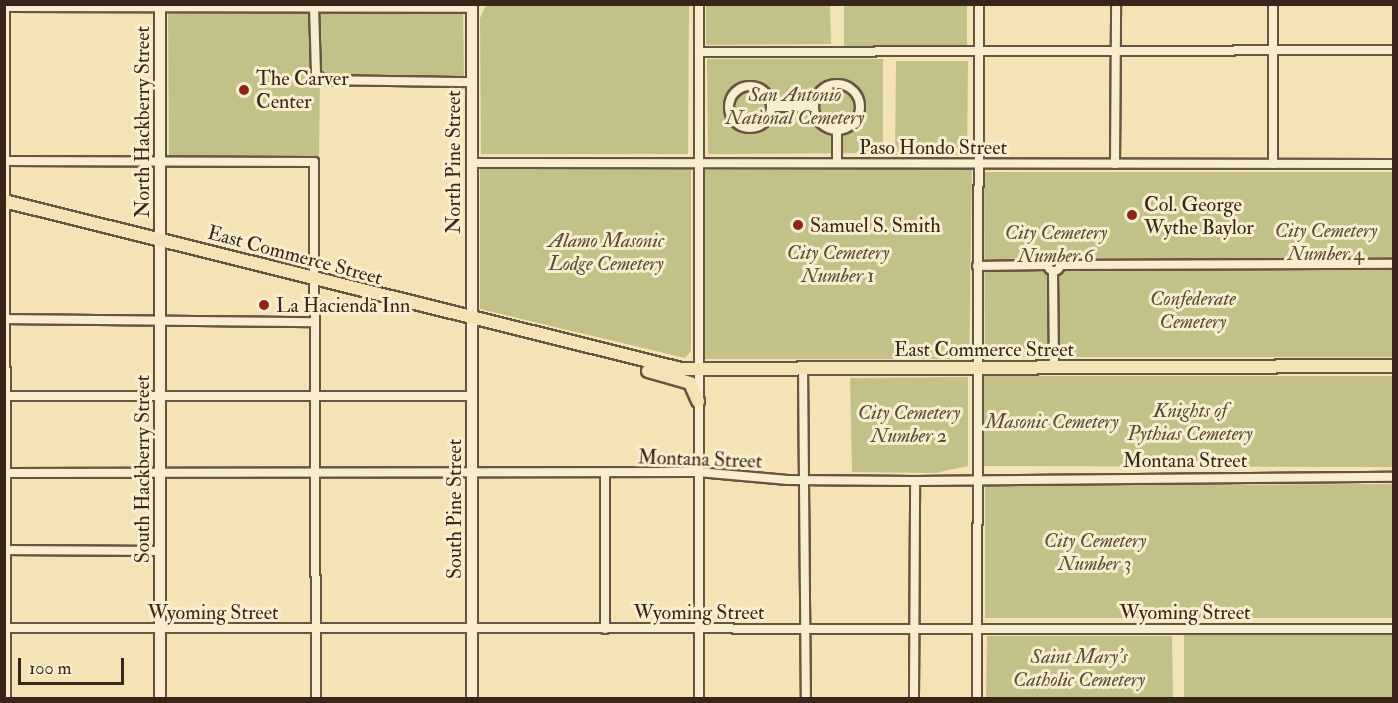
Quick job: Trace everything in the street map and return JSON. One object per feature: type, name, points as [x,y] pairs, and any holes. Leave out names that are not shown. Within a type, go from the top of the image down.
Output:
[{"type":"main road","name":"East Commerce Street","points":[[5,201],[471,320],[576,345],[698,369],[1394,366]]},
{"type":"main road","name":"East Commerce Street","points":[[576,345],[690,382],[698,401]]},
{"type":"street","points":[[699,4],[696,162],[699,699]]},
{"type":"street","points":[[977,699],[976,368],[979,4]]},
{"type":"street","points":[[1115,164],[1116,4]]},
{"type":"street","points":[[1273,4],[1273,164]]},
{"type":"street","points":[[6,699],[5,6],[472,6]]},
{"type":"street","name":"North Hackberry Street","points":[[160,6],[160,240]]},
{"type":"street","points":[[314,6],[316,74],[323,80],[472,82]]},
{"type":"street","name":"North Pine Street","points":[[471,320],[472,6]]},
{"type":"street","points":[[699,52],[1394,50]]},
{"type":"street","points":[[830,85],[854,91],[860,113],[854,124],[837,131],[821,124],[814,107],[818,93],[830,85]]},
{"type":"street","points":[[749,86],[762,90],[771,107],[763,124],[751,128],[734,121],[729,109],[732,96],[749,86]]},
{"type":"street","points":[[771,107],[814,107]]},
{"type":"street","points":[[837,131],[837,163]]},
{"type":"street","points":[[5,161],[314,162],[316,699]]},
{"type":"street","name":"Paso Hondo Street","points":[[471,163],[1394,164]]},
{"type":"street","name":"South Hackberry Street","points":[[160,240],[160,699]]},
{"type":"street","points":[[977,266],[1047,265],[1054,258],[1060,265]]},
{"type":"street","points":[[1053,272],[1060,265],[1394,264]]},
{"type":"street","points":[[1047,265],[1053,272],[1054,368]]},
{"type":"street","points":[[5,319],[313,322]]},
{"type":"street","name":"South Pine Street","points":[[471,320],[472,699]]},
{"type":"street","points":[[803,368],[806,481],[806,699]]},
{"type":"street","points":[[5,396],[472,396]]},
{"type":"street","name":"Montana Street","points":[[5,473],[698,472],[806,481],[915,481],[976,477],[1394,477]]},
{"type":"street","points":[[605,473],[605,629]]},
{"type":"street","points":[[914,699],[915,481]]},
{"type":"street","points":[[5,550],[160,550]]},
{"type":"street","name":"Wyoming Street","points":[[5,628],[1394,629]]},
{"type":"green space","points":[[486,5],[689,5],[688,154],[481,154],[480,18]]},
{"type":"green space","points":[[706,5],[830,5],[831,44],[706,45]]},
{"type":"green space","points":[[844,5],[967,5],[967,49],[844,49]]},
{"type":"green space","name":"The Carver Center","points":[[168,14],[463,14],[464,76],[320,78],[319,156],[169,156]]},
{"type":"green space","name":"San Antonio National Cemetery","points":[[707,59],[883,59],[883,153],[708,154]]},
{"type":"green space","points":[[896,61],[968,61],[967,155],[895,155]]},
{"type":"green space","name":"Alamo Masonic Lodge Cemetery","points":[[480,168],[691,168],[691,351],[685,358],[480,309]]},
{"type":"green space","name":"City Cemetery Number 1","points":[[972,169],[969,359],[704,359],[705,170]]},
{"type":"green space","points":[[984,172],[1393,172],[1393,357],[985,357]]},
{"type":"green space","points":[[984,376],[1393,376],[1393,467],[984,466]]},
{"type":"green space","name":"City Cemetery Number 2","points":[[968,377],[968,466],[935,473],[852,472],[850,378]]},
{"type":"green space","name":"City Cemetery Number 3","points":[[1393,484],[1393,618],[985,618],[985,486]]},
{"type":"green space","points":[[1184,633],[1393,633],[1393,698],[1184,698]]},
{"type":"green space","name":"Saint Mary's Catholic Cemetery","points":[[987,636],[1172,636],[1173,698],[986,698]]},
{"type":"place","name":"The Carver Center","points":[[244,90]]},
{"type":"place","name":"Col. George Wythe Baylor","points":[[1132,215]]},
{"type":"place","name":"Samuel S. Smith","points":[[798,225]]},
{"type":"place","name":"La Hacienda Inn","points":[[264,305]]},
{"type":"park label","name":"City Cemetery Number 4","points":[[1326,242]]},
{"type":"park label","name":"City Cemetery Number 6","points":[[1056,244]]},
{"type":"park label","name":"Confederate Cemetery","points":[[1193,310]]},
{"type":"park label","name":"Masonic Cemetery","points":[[1052,421]]},
{"type":"park label","name":"Knights of Pythias Cemetery","points":[[1190,422]]}]
